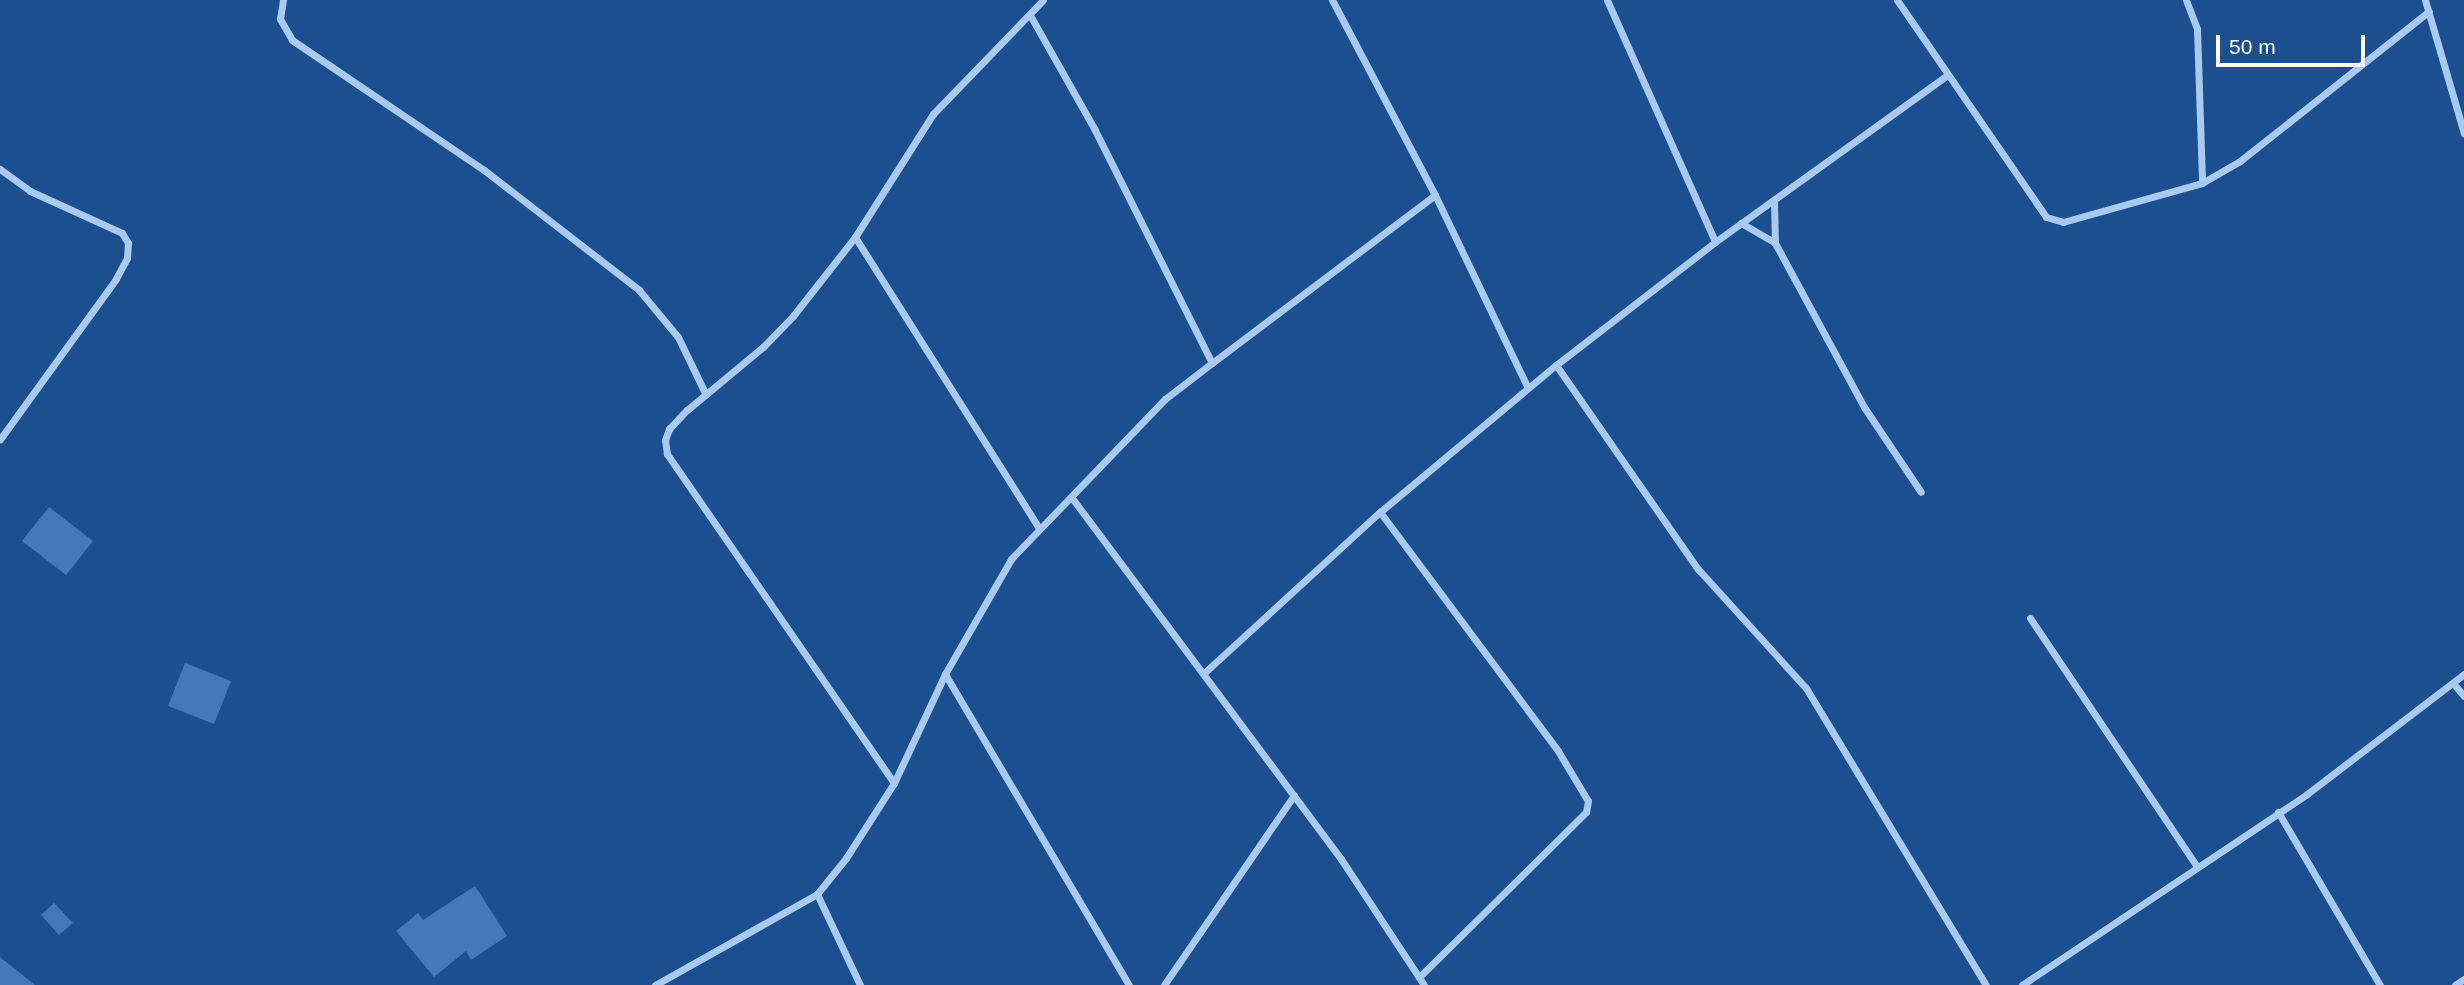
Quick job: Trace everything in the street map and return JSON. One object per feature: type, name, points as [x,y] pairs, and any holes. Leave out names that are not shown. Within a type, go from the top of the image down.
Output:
[{"type":"street","points":[[283,0],[280,19],[292,40],[484,170],[639,290],[678,337],[706,395]]},
{"type":"street","points":[[894,783],[667,454],[669,429],[771,339],[855,237],[933,114],[1043,0]]},
{"type":"street","points":[[1332,0],[1435,195],[1528,388]]},
{"type":"street","points":[[1607,0],[1715,242]]},
{"type":"street","points":[[1897,0],[1947,75],[1975,108],[2046,217],[2055,221],[2202,183],[2240,161],[2429,10]]},
{"type":"street","points":[[2186,0],[2192,11],[2199,59],[2202,183]]},
{"type":"street","points":[[2192,11],[2196,0]]},
{"type":"street","points":[[2425,0],[2464,133]]},
{"type":"street","points":[[1030,15],[1095,130],[1212,363]]},
{"type":"street","points":[[1204,673],[1380,512],[1556,365],[1715,242],[1947,75]]},
{"type":"street","points":[[0,169],[30,191],[122,233],[128,243],[127,258],[116,279],[0,439]]},
{"type":"street","points":[[655,985],[817,894],[846,858],[894,783],[945,674],[1011,559],[1039,527],[1072,498],[1166,399],[1435,195]]},
{"type":"street","points":[[1774,200],[1775,243],[1864,407],[1921,492]]},
{"type":"street","points":[[1741,223],[1775,243]]},
{"type":"street","points":[[855,237],[1039,527]]},
{"type":"street","points":[[1556,365],[1698,569],[1806,688],[1986,985]]},
{"type":"street","points":[[1072,498],[1294,795],[1424,985]]},
{"type":"street","points":[[1380,512],[1558,751],[1588,801],[1586,812],[1419,977]]},
{"type":"street","points":[[2030,618],[2196,865]]},
{"type":"street","points":[[945,674],[1040,842],[1129,985]]},
{"type":"street","points":[[2022,985],[2278,812],[2464,674]]},
{"type":"street","points":[[2454,683],[2464,696]]},
{"type":"street","points":[[1164,985],[1294,795]]},
{"type":"street","points":[[2278,812],[2380,985]]},
{"type":"street","points":[[817,894],[860,985]]},
{"type":"street","points":[[2455,985],[2464,979]]},
{"type":"building","points":[[49,507],[93,541],[66,575],[22,541]]},
{"type":"building","points":[[185,663],[231,681],[214,724],[168,706]]},
{"type":"building","points":[[475,886],[507,936],[471,960],[466,951],[434,977],[396,931],[418,913],[423,920]]},
{"type":"building","points":[[54,903],[73,923],[59,935],[41,915]]},
{"type":"building","points":[[0,957],[35,985],[0,985]]}]
